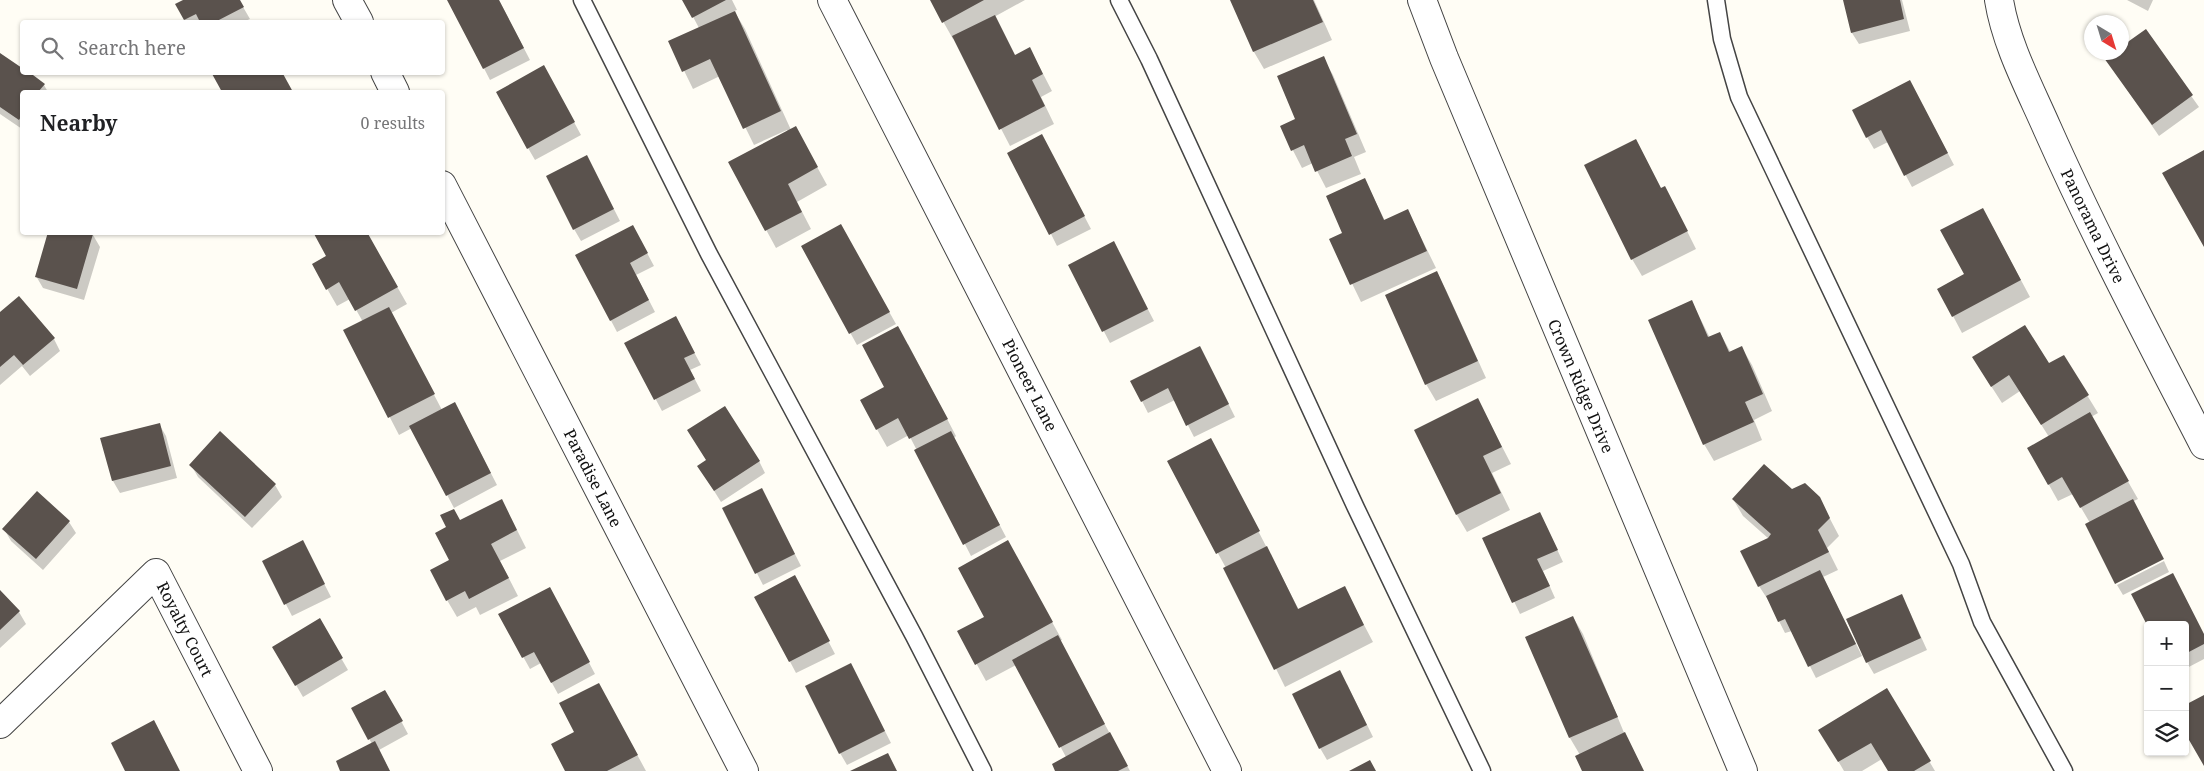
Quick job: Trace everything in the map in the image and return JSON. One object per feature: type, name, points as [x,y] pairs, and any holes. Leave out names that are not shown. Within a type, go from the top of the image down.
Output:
[{"type":"street","points":[[348,0],[358,20]]},
{"type":"street","name":"Pioneer Lane","points":[[832,0],[1227,771]]},
{"type":"street","name":"Crown Ridge Drive","points":[[1422,0],[1456,86],[1743,771]]},
{"type":"street","name":"Panorama Drive","points":[[1999,0],[2002,18],[2027,82],[2078,197],[2204,445]]},
{"type":"street","points":[[386,75],[394,90]]},
{"type":"street","name":"Paradise Lane","points":[[445,191],[744,771]]},
{"type":"street","name":"Royalty Court","points":[[0,724],[156,573],[258,771]]},
{"type":"lane","points":[[582,0],[709,254],[914,636],[983,771]]},
{"type":"lane","points":[[1119,0],[1149,60],[1356,508],[1482,771]]},
{"type":"lane","points":[[1716,0],[1722,39],[1739,97],[1961,564],[1982,622],[2064,771]]},
{"type":"building","points":[[183,0],[240,0],[244,7],[219,20],[199,20],[196,14],[184,20],[175,4]]},
{"type":"building","points":[[447,0],[499,0],[524,48],[483,69]]},
{"type":"building","points":[[682,0],[726,0],[692,18]]},
{"type":"building","points":[[930,0],[984,0],[942,23]]},
{"type":"building","points":[[1230,0],[1313,0],[1323,22],[1253,52]]},
{"type":"building","points":[[1843,0],[1900,0],[1904,19],[1851,33]]},
{"type":"building","points":[[735,11],[781,111],[743,129],[710,59],[682,72],[668,41]]},
{"type":"building","points":[[995,15],[1015,55],[1030,47],[1043,74],[1032,80],[1045,106],[999,130],[952,36]]},
{"type":"building","points":[[2146,29],[2193,95],[2152,125],[2105,60],[2129,60],[2129,41]]},
{"type":"building","points":[[0,53],[20,67],[20,75],[33,75],[45,84],[40,90],[20,90],[19,120],[0,107]]},
{"type":"building","points":[[1324,56],[1357,134],[1345,139],[1352,156],[1315,172],[1304,145],[1291,151],[1280,126],[1295,119],[1277,76]]},
{"type":"building","points":[[544,65],[575,122],[527,149],[496,92]]},
{"type":"building","points":[[213,75],[284,75],[292,90],[221,90]]},
{"type":"building","points":[[1910,80],[1948,153],[1904,176],[1881,130],[1866,138],[1852,110]]},
{"type":"building","points":[[796,126],[818,167],[788,184],[802,212],[765,231],[728,162]]},
{"type":"building","points":[[1042,134],[1085,216],[1049,235],[1007,153]]},
{"type":"building","points":[[1636,139],[1661,188],[1665,186],[1688,231],[1631,260],[1584,165]]},
{"type":"building","points":[[2204,150],[2204,247],[2162,173]]},
{"type":"building","points":[[587,155],[614,209],[573,230],[546,176]]},
{"type":"building","points":[[1365,178],[1384,220],[1408,209],[1427,251],[1350,285],[1329,239],[1342,233],[1326,196]]},
{"type":"building","points":[[1983,208],[2021,280],[1952,317],[1937,289],[1964,274],[1940,230]]},
{"type":"building","points":[[841,224],[890,312],[849,334],[801,246]]},
{"type":"building","points":[[633,225],[648,253],[630,263],[649,300],[610,321],[575,255]]},
{"type":"building","points":[[47,235],[93,235],[77,289],[35,277]]},
{"type":"building","points":[[315,235],[369,235],[398,287],[355,311],[339,282],[326,290],[312,264],[326,256]]},
{"type":"building","points":[[1114,241],[1148,309],[1102,332],[1068,265]]},
{"type":"building","points":[[1437,271],[1478,361],[1425,385],[1385,295]]},
{"type":"building","points":[[19,296],[55,338],[23,365],[14,355],[0,367],[0,312]]},
{"type":"building","points":[[1692,300],[1708,337],[1720,332],[1729,352],[1742,346],[1763,394],[1745,402],[1754,422],[1703,445],[1648,320]]},
{"type":"building","points":[[389,307],[435,394],[388,418],[343,330]]},
{"type":"building","points":[[676,316],[695,353],[684,358],[695,379],[654,400],[624,343]]},
{"type":"building","points":[[2025,325],[2049,363],[2064,355],[2089,395],[2041,425],[2009,375],[1991,387],[1972,357]]},
{"type":"building","points":[[898,326],[948,419],[909,439],[898,418],[876,430],[860,400],[884,387],[862,345]]},
{"type":"building","points":[[1200,346],[1229,404],[1186,426],[1168,388],[1141,402],[1130,381]]},
{"type":"building","points":[[1478,398],[1502,447],[1483,456],[1501,493],[1456,515],[1414,430]]},
{"type":"building","points":[[455,402],[491,473],[446,496],[409,426]]},
{"type":"building","points":[[725,406],[760,461],[714,491],[697,466],[706,460],[687,430]]},
{"type":"building","points":[[2090,412],[2129,481],[2080,508],[2062,477],[2048,485],[2027,448]]},
{"type":"building","points":[[160,423],[171,466],[112,481],[100,438]]},
{"type":"building","points":[[220,431],[276,484],[245,517],[189,465]]},
{"type":"building","points":[[951,431],[1000,525],[963,545],[914,450]]},
{"type":"building","points":[[1211,438],[1260,531],[1216,554],[1167,461]]},
{"type":"building","points":[[1764,464],[1792,489],[1805,483],[1820,497],[1830,518],[1818,530],[1829,552],[1758,587],[1740,551],[1768,538],[1771,534],[1732,499]]},
{"type":"building","points":[[762,488],[795,554],[755,574],[722,508]]},
{"type":"building","points":[[37,491],[70,521],[36,559],[2,529]]},
{"type":"building","points":[[502,499],[517,530],[491,544],[509,578],[469,599],[465,591],[446,601],[430,570],[449,560],[435,533],[446,527],[440,515],[454,509],[460,520]]},
{"type":"building","points":[[2133,499],[2164,559],[2115,584],[2085,524]]},
{"type":"building","points":[[1540,512],[1558,550],[1537,559],[1550,586],[1512,603],[1482,538]]},
{"type":"building","points":[[303,540],[325,584],[284,605],[262,561]]},
{"type":"building","points":[[1008,540],[1053,622],[975,665],[957,631],[984,617],[958,568]]},
{"type":"building","points":[[1267,546],[1298,609],[1345,586],[1364,625],[1274,670],[1223,568]]},
{"type":"building","points":[[1820,570],[1856,644],[1808,667],[1785,619],[1778,622],[1766,596]]},
{"type":"building","points":[[2173,573],[2204,634],[2204,644],[2189,652],[2189,621],[2145,621],[2131,594]]},
{"type":"building","points":[[795,575],[830,641],[789,662],[754,597]]},
{"type":"building","points":[[550,587],[590,662],[551,683],[534,652],[522,658],[498,614]]},
{"type":"building","points":[[0,590],[20,611],[0,630]]},
{"type":"building","points":[[1902,594],[1921,638],[1866,663],[1846,619]]},
{"type":"building","points":[[1573,616],[1618,717],[1569,738],[1525,637]]},
{"type":"building","points":[[320,618],[343,658],[295,686],[272,647]]},
{"type":"building","points":[[1058,635],[1105,724],[1059,748],[1012,660]]},
{"type":"building","points":[[851,663],[885,731],[839,754],[805,686]]},
{"type":"building","points":[[1340,670],[1367,725],[1319,749],[1292,694]]},
{"type":"building","points":[[599,683],[638,755],[607,771],[565,771],[551,744],[574,732],[559,703]]},
{"type":"building","points":[[1887,688],[1931,761],[1914,771],[1888,771],[1871,743],[1838,762],[1818,730]]},
{"type":"building","points":[[385,690],[403,721],[368,740],[351,708]]},
{"type":"building","points":[[2204,695],[2204,766],[2189,740],[2189,703]]},
{"type":"building","points":[[154,720],[180,771],[125,771],[111,743]]},
{"type":"building","points":[[1110,732],[1128,766],[1118,771],[1055,771],[1052,764]]},
{"type":"building","points":[[1625,732],[1644,771],[1582,771],[1575,756]]},
{"type":"building","points":[[375,741],[390,771],[340,771],[336,761]]},
{"type":"building","points":[[888,753],[897,771],[850,771]]},
{"type":"building","points":[[1370,760],[1376,771],[1349,771]]}]
